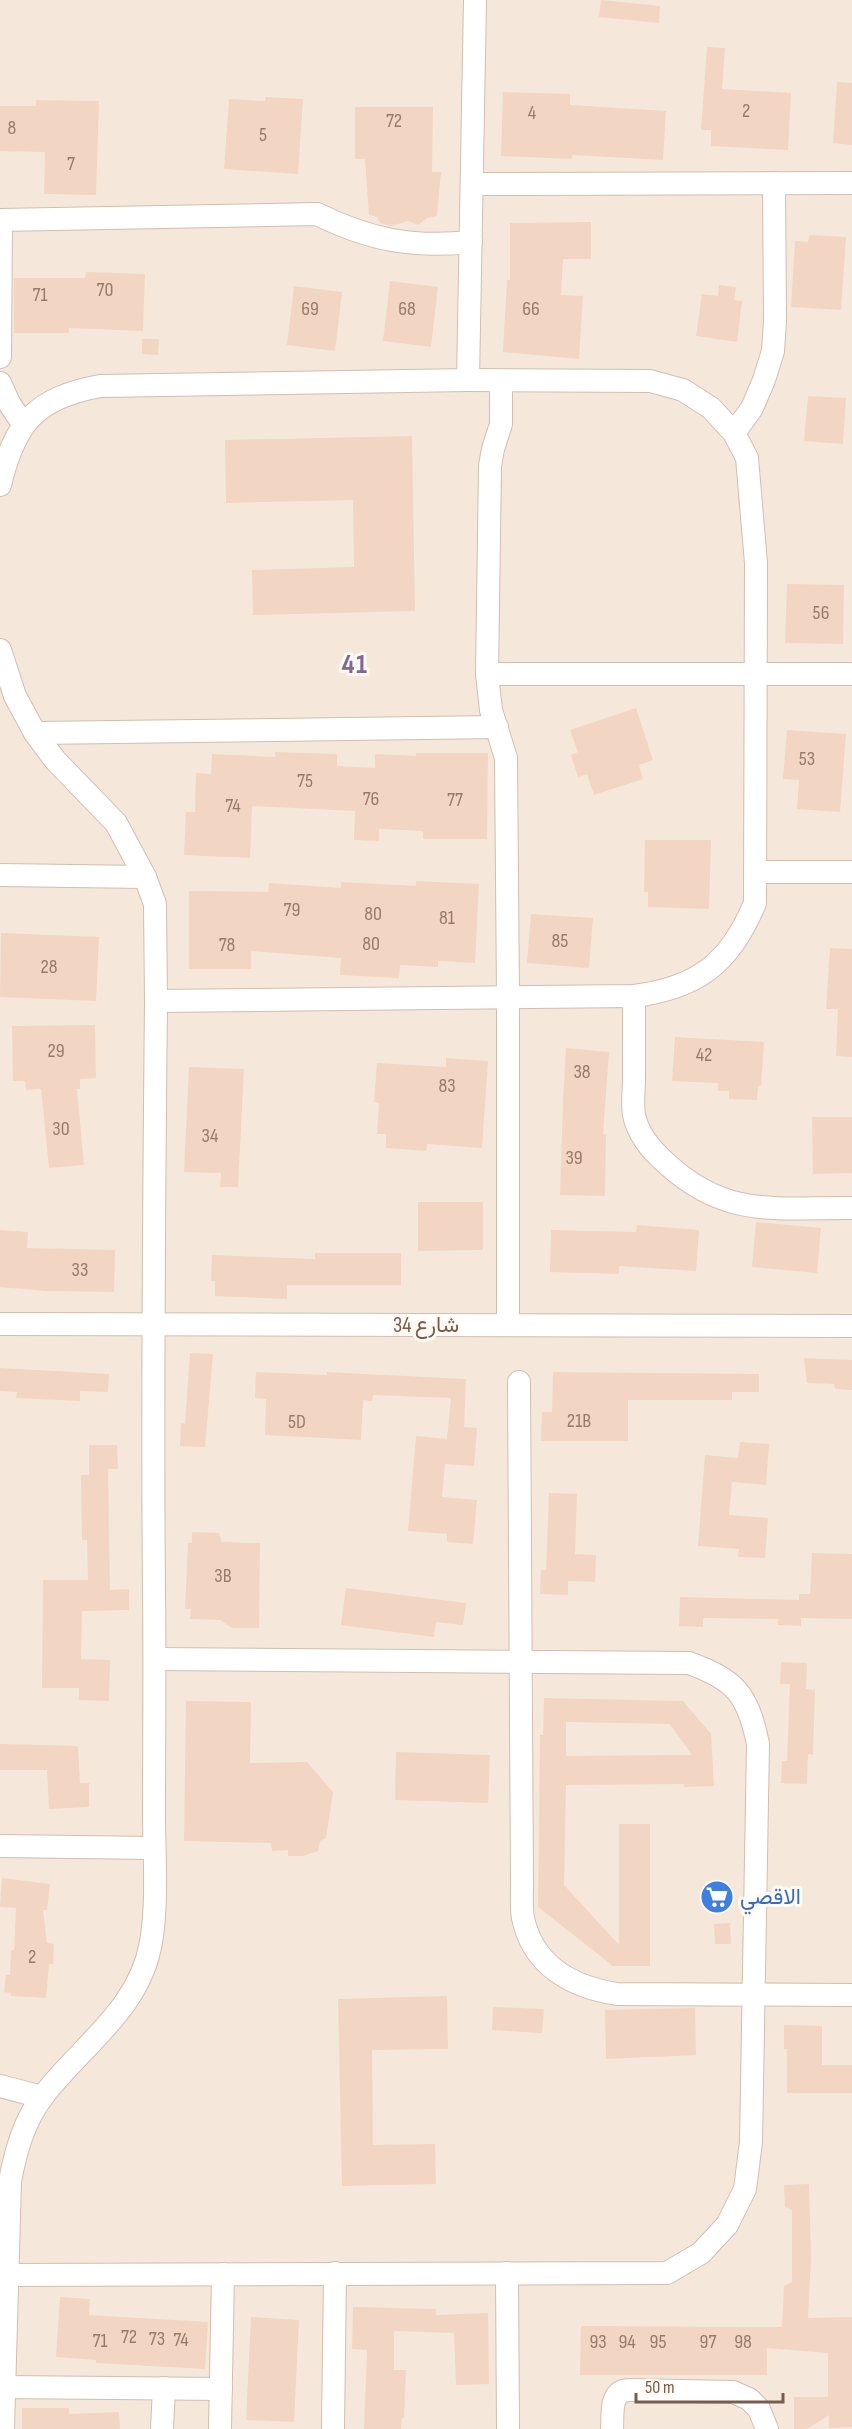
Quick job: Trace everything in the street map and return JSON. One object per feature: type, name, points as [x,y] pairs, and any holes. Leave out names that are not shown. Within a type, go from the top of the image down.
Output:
[{"type":"street","points":[[468,380],[475,0]]},
{"type":"street","points":[[734,433],[752,408],[764,380],[772,351],[775,321],[774,183]]},
{"type":"street","points":[[472,184],[852,183]]},
{"type":"street","points":[[0,357],[1,220],[317,214],[345,228],[376,238],[408,244],[440,245],[471,242]]},
{"type":"street","points":[[0,485],[7,457],[23,424],[45,404],[71,391],[100,386],[468,380],[650,381],[682,390],[711,408],[734,433],[747,458],[756,563],[755,903],[744,929],[727,953],[708,971],[685,984],[660,993],[634,996],[156,1001]]},
{"type":"street","points":[[501,381],[501,424],[490,466],[486,674],[488,694],[506,758],[507,1325]]},
{"type":"street","points":[[0,383],[9,403],[23,424]]},
{"type":"street","points":[[0,650],[15,696],[35,733],[55,760],[116,823],[145,877],[155,904],[156,1001],[152,1939],[147,1963],[138,1986],[124,2006],[42,2097],[27,2123],[16,2151],[12,2171],[7,2275],[3,2429]]},
{"type":"street","points":[[486,674],[852,674]]},
{"type":"street","points":[[35,733],[497,727]]},
{"type":"street","points":[[756,872],[852,872]]},
{"type":"street","points":[[0,875],[145,877]]},
{"type":"street","points":[[634,996],[634,1116],[642,1137],[656,1155],[690,1184],[728,1202],[750,1207],[852,1208]]},
{"type":"street","name":"شارع 34","points":[[0,1324],[852,1326]]},
{"type":"street","points":[[519,1382],[522,1886],[524,1918],[532,1942],[548,1964],[568,1980],[591,1990],[617,1994],[852,1995]]},
{"type":"street","points":[[7,2275],[667,2273],[701,2253],[728,2225],[745,2189],[751,2142],[758,1744],[752,1716],[738,1691],[716,1673],[690,1663],[154,1659]]},
{"type":"street","points":[[0,1846],[154,1848]]},
{"type":"street","points":[[0,2086],[42,2097]]},
{"type":"street","points":[[333,2429],[334,2273]]},
{"type":"street","points":[[507,2273],[508,2429]]},
{"type":"street","points":[[220,2429],[222,2274]]},
{"type":"street","points":[[4,2387],[220,2389]]},
{"type":"street","points":[[162,2429],[164,2388]]},
{"type":"street","points":[[612,2429],[614,2399],[625,2390],[733,2392],[749,2399],[759,2409],[767,2429]]},
{"type":"shaded area","points":[[0,0],[852,0],[852,2429],[0,2429]]},
{"type":"building","points":[[601,0],[660,6],[659,23],[599,17]]},
{"type":"building","points":[[707,47],[725,48],[722,89],[791,93],[788,150],[711,146],[711,130],[701,130]]},
{"type":"building","points":[[837,82],[852,83],[852,145],[833,143]]},
{"type":"building","points":[[503,92],[570,94],[570,105],[666,111],[663,160],[572,155],[572,159],[501,156]]},
{"type":"building","points":[[265,97],[303,99],[298,174],[224,169],[229,99],[265,101]]},
{"type":"building","points":[[36,100],[99,101],[96,195],[44,194],[45,152],[0,151],[0,106],[36,106]]},
{"type":"building","points":[[355,107],[433,107],[432,172],[441,172],[437,216],[427,218],[418,225],[408,221],[391,226],[380,223],[377,217],[369,215],[365,159],[355,159]]},
{"type":"building","points":[[591,222],[591,259],[563,259],[561,295],[583,296],[579,359],[503,352],[507,280],[510,280],[510,223]]},
{"type":"building","points":[[809,235],[846,237],[841,310],[791,307],[795,241],[808,242]]},
{"type":"building","points":[[86,272],[145,274],[143,331],[69,328],[69,333],[14,333],[14,278],[85,278]]},
{"type":"building","points":[[390,281],[438,287],[431,347],[383,341]]},
{"type":"building","points":[[719,285],[736,287],[734,300],[742,301],[737,342],[696,336],[702,294],[718,296]]},
{"type":"building","points":[[294,286],[342,292],[335,351],[287,345]]},
{"type":"building","points":[[142,339],[159,339],[158,355],[142,354]]},
{"type":"building","points":[[808,396],[846,398],[843,444],[804,441]]},
{"type":"building","points":[[412,436],[415,611],[253,615],[252,570],[354,567],[353,500],[226,503],[225,440]]},
{"type":"building","points":[[787,584],[844,585],[843,644],[785,643]]},
{"type":"building","points":[[636,708],[653,760],[639,765],[643,779],[594,795],[587,774],[578,777],[571,755],[578,752],[570,730]]},
{"type":"building","points":[[787,730],[846,734],[840,812],[797,809],[799,780],[783,779]]},
{"type":"building","points":[[275,752],[337,754],[337,766],[375,768],[375,754],[416,756],[416,753],[488,753],[487,839],[423,839],[423,831],[379,829],[379,841],[354,840],[355,811],[252,806],[250,858],[184,855],[186,812],[195,812],[196,773],[211,774],[212,754],[275,757]]},
{"type":"building","points":[[645,840],[711,840],[709,909],[648,907],[648,892],[644,892]]},
{"type":"building","points":[[416,881],[479,884],[475,963],[438,961],[438,967],[400,965],[399,978],[340,975],[341,958],[251,951],[251,969],[189,969],[189,891],[268,892],[269,883],[341,888],[341,882],[416,886]]},
{"type":"building","points":[[531,914],[593,918],[589,968],[527,963]]},
{"type":"building","points":[[1,933],[99,937],[96,1001],[0,997]]},
{"type":"building","points":[[830,948],[852,949],[852,1057],[836,1056],[838,1009],[826,1009]]},
{"type":"building","points":[[95,1025],[96,1078],[80,1079],[80,1089],[77,1089],[84,1165],[49,1168],[41,1089],[26,1090],[25,1081],[13,1081],[12,1026]]},
{"type":"building","points":[[675,1037],[764,1042],[761,1086],[758,1086],[757,1100],[729,1099],[729,1091],[718,1091],[718,1083],[672,1081]]},
{"type":"building","points":[[566,1048],[609,1052],[603,1134],[606,1134],[605,1196],[560,1195]]},
{"type":"building","points":[[446,1058],[488,1061],[482,1148],[427,1144],[426,1151],[386,1148],[386,1134],[377,1134],[379,1103],[374,1102],[377,1063],[446,1067]]},
{"type":"building","points":[[189,1067],[244,1069],[238,1187],[220,1187],[221,1173],[184,1172]]},
{"type":"building","points":[[812,1117],[852,1117],[852,1173],[813,1174]]},
{"type":"building","points":[[418,1202],[483,1202],[483,1250],[418,1251]]},
{"type":"building","points":[[756,1222],[821,1228],[817,1273],[752,1267]]},
{"type":"building","points":[[637,1225],[699,1230],[696,1271],[619,1266],[619,1274],[550,1272],[551,1230],[636,1232]]},
{"type":"building","points":[[0,1230],[28,1232],[27,1248],[115,1250],[114,1292],[46,1291],[0,1287]]},
{"type":"building","points":[[315,1253],[401,1253],[401,1285],[287,1285],[287,1299],[215,1296],[215,1281],[211,1281],[212,1255],[315,1259]]},
{"type":"building","points":[[190,1353],[213,1354],[205,1447],[180,1446],[181,1423],[185,1424]]},
{"type":"building","points":[[804,1358],[852,1360],[852,1390],[835,1389],[834,1384],[807,1383]]},
{"type":"building","points":[[0,1368],[109,1374],[108,1392],[80,1391],[80,1401],[16,1398],[17,1392],[0,1391]]},
{"type":"building","points":[[256,1372],[327,1375],[327,1372],[466,1379],[464,1427],[477,1428],[474,1466],[445,1464],[442,1497],[477,1500],[473,1544],[447,1542],[447,1534],[408,1531],[416,1436],[447,1439],[451,1398],[373,1395],[372,1401],[363,1400],[361,1440],[265,1435],[266,1399],[255,1398]]},
{"type":"building","points":[[553,1372],[759,1374],[759,1392],[732,1392],[732,1400],[628,1400],[628,1441],[541,1441],[542,1412],[552,1412]]},
{"type":"building","points":[[740,1442],[769,1444],[766,1485],[732,1482],[729,1515],[768,1518],[765,1558],[738,1557],[739,1549],[698,1546],[705,1455],[738,1458]]},
{"type":"building","points":[[89,1445],[117,1445],[118,1469],[108,1469],[110,1590],[129,1589],[129,1610],[82,1611],[81,1659],[110,1660],[109,1701],[79,1700],[79,1688],[42,1688],[43,1580],[88,1580],[87,1540],[82,1540],[81,1475],[89,1475]]},
{"type":"building","points":[[549,1493],[577,1494],[575,1554],[596,1555],[595,1582],[568,1581],[568,1595],[540,1594],[541,1570],[546,1570]]},
{"type":"building","points":[[192,1532],[219,1533],[222,1542],[260,1543],[259,1628],[232,1628],[220,1620],[190,1619],[191,1609],[185,1609],[188,1543],[192,1543]]},
{"type":"building","points":[[812,1553],[852,1554],[852,1619],[801,1618],[801,1626],[778,1625],[778,1619],[703,1618],[703,1627],[679,1626],[680,1597],[799,1600],[799,1594],[810,1594]]},
{"type":"building","points":[[346,1588],[466,1603],[463,1625],[436,1622],[434,1637],[341,1625]]},
{"type":"building","points":[[781,1662],[807,1663],[806,1689],[815,1690],[813,1755],[808,1754],[807,1784],[781,1783],[782,1761],[787,1761],[790,1684],[780,1684]]},
{"type":"building","points":[[544,1698],[683,1701],[711,1734],[714,1786],[566,1785],[564,1885],[619,1945],[619,1824],[650,1824],[650,1966],[613,1966],[538,1907],[540,1735],[543,1735]],"holes":[[[566,1722],[670,1724],[692,1755],[566,1756]]]},
{"type":"building","points":[[186,1701],[251,1702],[250,1763],[307,1762],[333,1792],[326,1838],[320,1841],[318,1851],[303,1856],[288,1856],[288,1850],[272,1851],[271,1843],[184,1841]]},
{"type":"building","points":[[0,1744],[78,1746],[80,1783],[89,1783],[89,1807],[49,1809],[47,1770],[0,1770]]},
{"type":"building","points":[[396,1752],[490,1755],[488,1803],[395,1800]]},
{"type":"building","points":[[2,1878],[50,1884],[47,1910],[43,1910],[47,1943],[54,1944],[53,1964],[49,1964],[46,1998],[11,1996],[11,1993],[4,1992],[6,1975],[10,1975],[11,1950],[14,1950],[16,1908],[0,1907]]},
{"type":"building","points":[[730,1923],[731,1944],[715,1944],[714,1924]]},
{"type":"building","points":[[447,1996],[448,2049],[372,2050],[373,2145],[435,2144],[436,2184],[342,2186],[338,1999]]},
{"type":"building","points":[[493,2007],[544,2009],[542,2033],[492,2030]]},
{"type":"building","points":[[695,2008],[696,2055],[606,2059],[605,2010]]},
{"type":"building","points":[[784,2025],[822,2026],[822,2065],[852,2065],[852,2093],[787,2093],[787,2049],[784,2049]]},
{"type":"building","points":[[809,2184],[811,2259],[808,2318],[852,2317],[852,2427],[829,2428],[829,2415],[807,2429],[794,2429],[794,2397],[828,2397],[828,2353],[767,2348],[767,2375],[580,2375],[581,2326],[782,2327],[784,2286],[792,2282],[792,2210],[785,2207],[784,2185]]},
{"type":"building","points":[[60,2297],[90,2299],[89,2315],[208,2322],[205,2369],[96,2363],[96,2360],[56,2357]]},
{"type":"building","points":[[353,2307],[436,2309],[436,2315],[488,2313],[489,2384],[456,2385],[454,2333],[394,2331],[394,2370],[406,2370],[404,2418],[402,2418],[401,2429],[364,2429],[367,2350],[352,2349]]},
{"type":"building","points":[[251,2317],[299,2320],[294,2422],[246,2420]]},
{"type":"building","points":[[22,2408],[69,2408],[69,2414],[119,2412],[120,2429],[22,2429]]},
{"type":"place","name":"الاقصي","points":[[717,1897]]},
{"type":"district","name":"41","points":[[355,664]]}]
